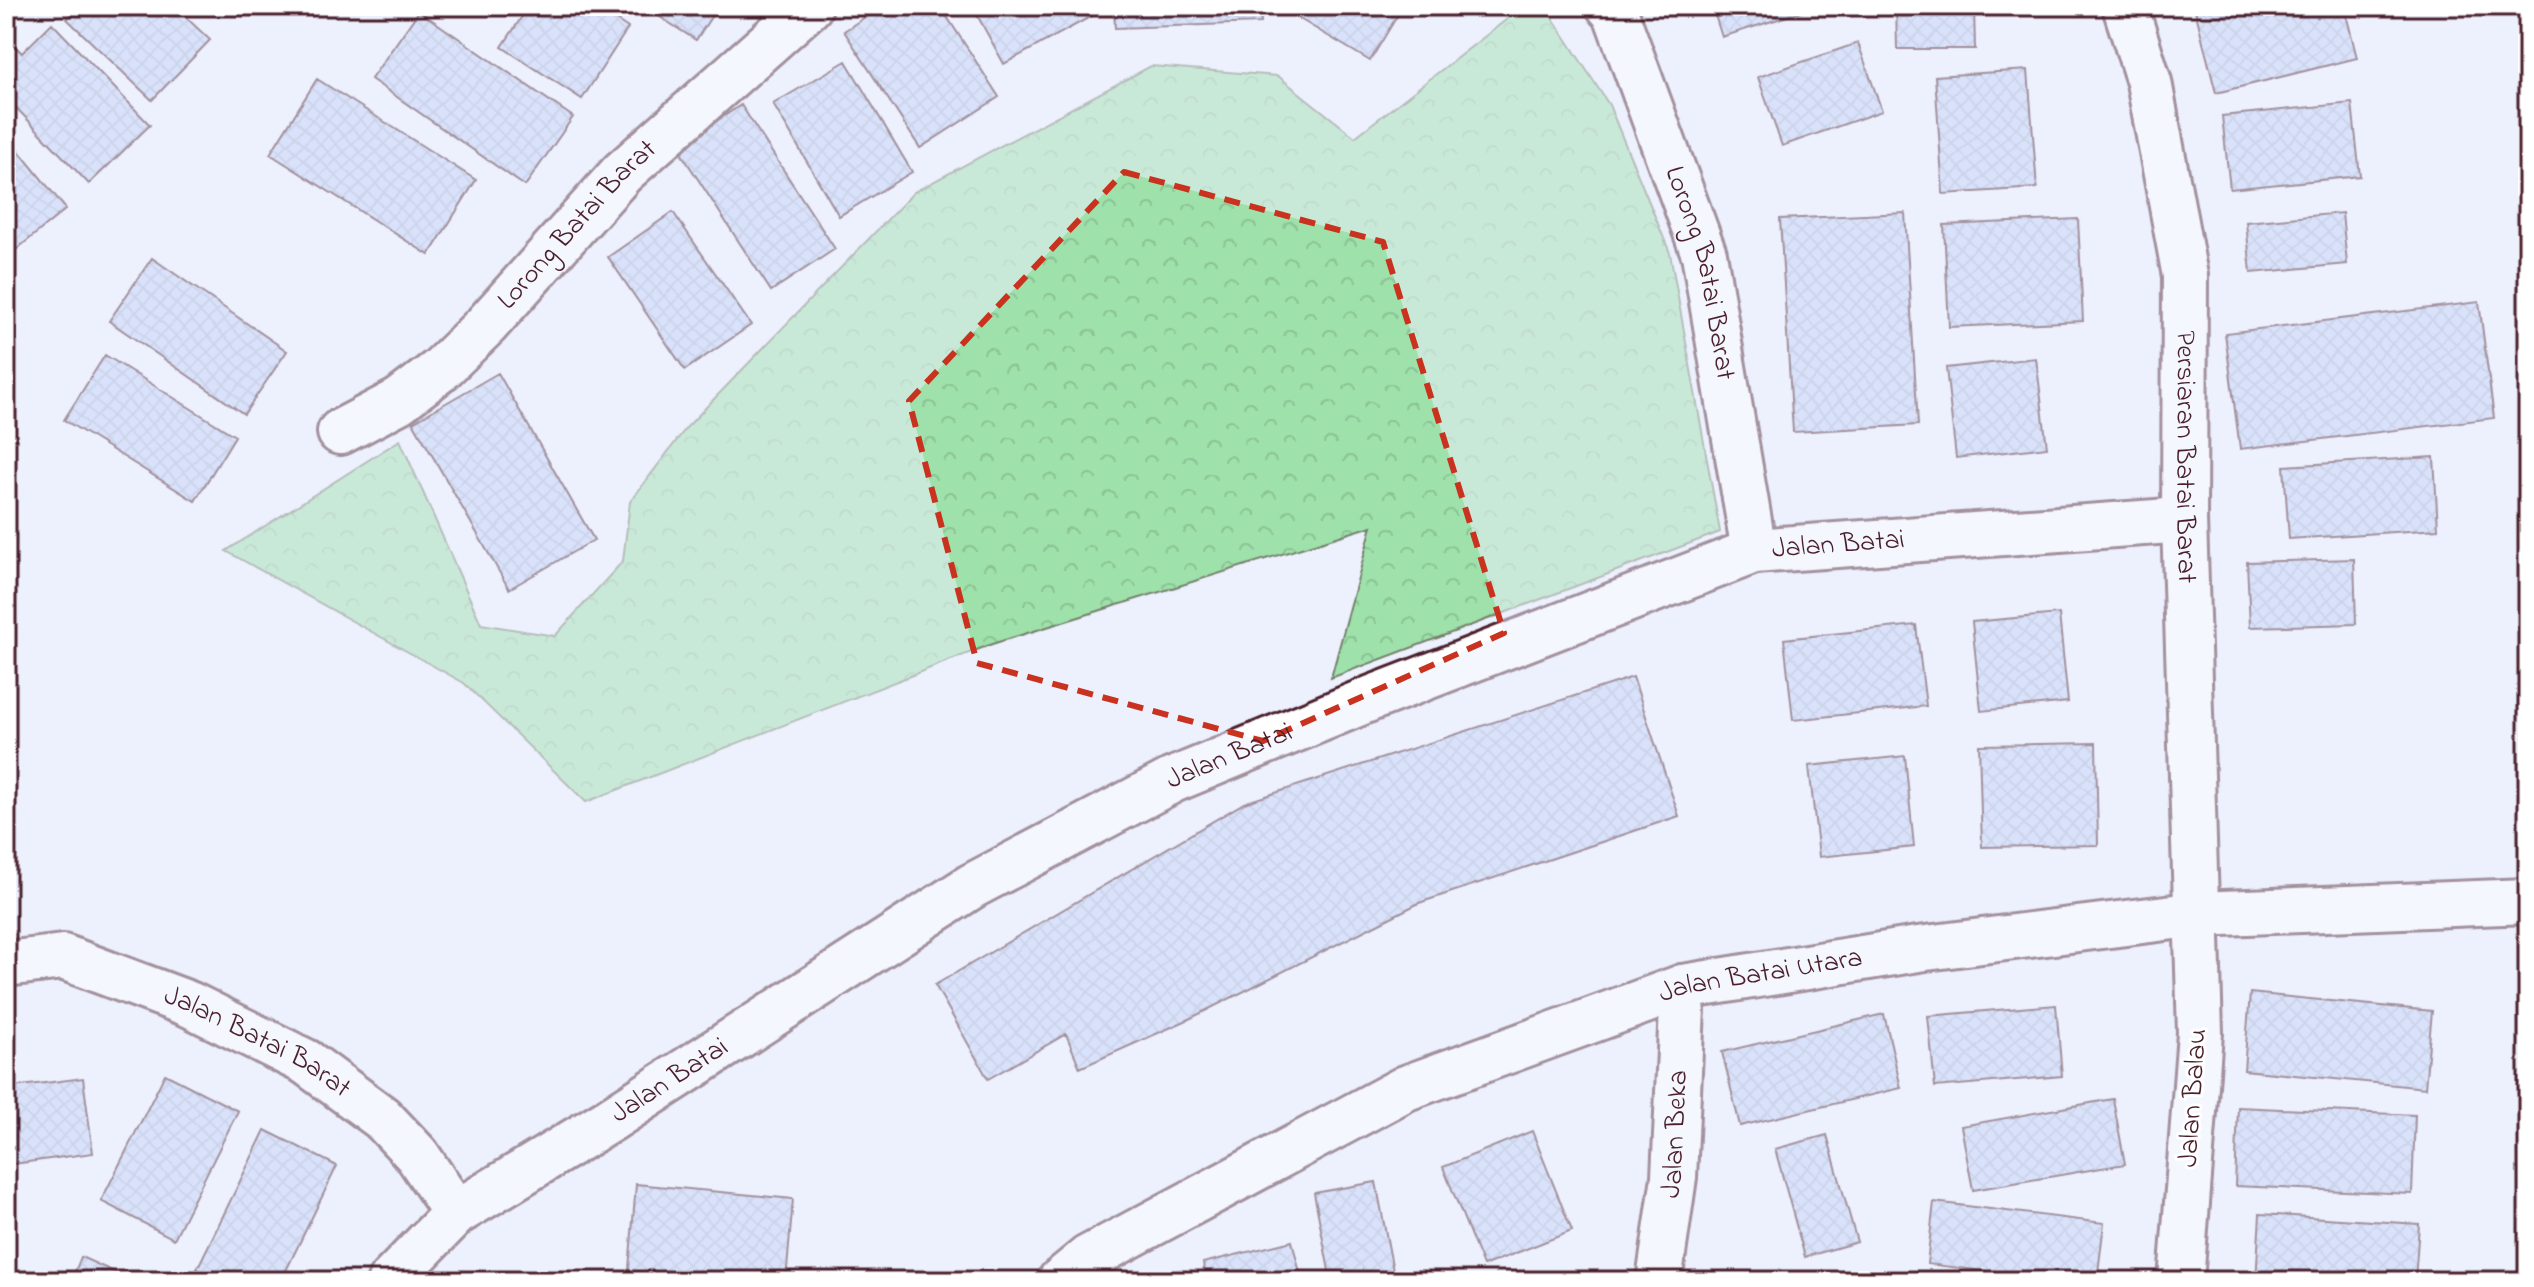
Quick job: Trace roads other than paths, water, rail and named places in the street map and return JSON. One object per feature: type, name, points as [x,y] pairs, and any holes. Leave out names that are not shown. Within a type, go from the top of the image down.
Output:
[{"type":"street","name":"Lorong Batai Barat","points":[[340,432],[399,401],[440,370],[486,325],[622,173],[810,6]]},
{"type":"street","name":"Lorong Batai Barat","points":[[1609,6],[1616,14],[1704,254],[1754,551]]},
{"type":"street","name":"Persiaran Batai Barat","points":[[2125,6],[2149,82],[2185,276],[2184,520],[2198,914]]},
{"type":"street","name":"Jalan Batai","points":[[390,1281],[456,1213],[611,1119],[972,886],[1173,780],[1387,692],[1754,551],[2184,520]]},
{"type":"street","name":"Jalan Batai Utara","points":[[1060,1281],[1088,1258],[1406,1088],[1683,987],[1918,949],[2198,914],[2528,901]]},
{"type":"street","name":"Jalan Balau","points":[[2181,1281],[2200,1033],[2198,914]]},
{"type":"street","name":"Jalan Batai Barat","points":[[6,964],[63,957],[189,1004],[306,1062],[382,1118],[417,1155],[456,1213]]},
{"type":"street","name":"Jalan Beka","points":[[1659,1281],[1674,1177],[1683,987]]}]
